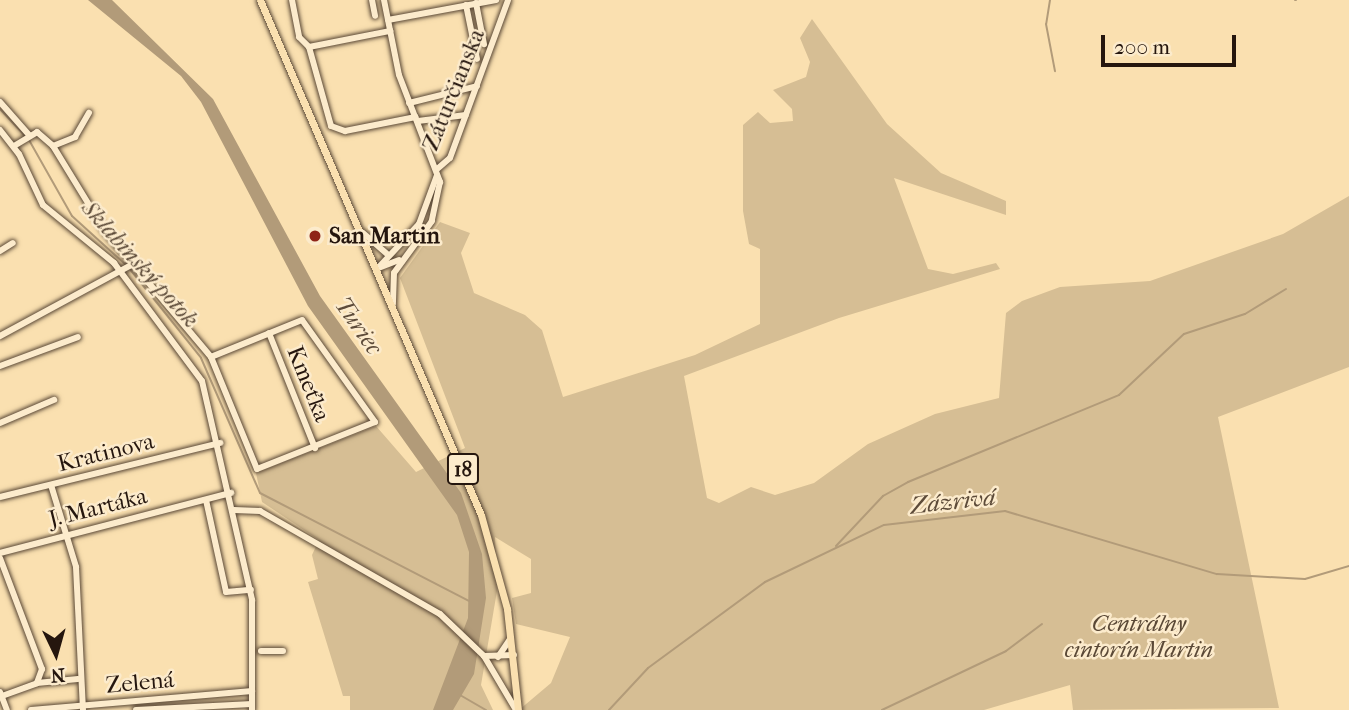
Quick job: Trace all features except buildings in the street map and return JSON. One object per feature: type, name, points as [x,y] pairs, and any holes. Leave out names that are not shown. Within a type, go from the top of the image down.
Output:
[{"type":"main road","name":"18","points":[[260,0],[378,268],[489,536],[511,637],[517,710]]},
{"type":"street","points":[[292,0],[299,37],[309,47],[331,127],[345,131],[417,119],[466,115]]},
{"type":"street","points":[[372,0],[375,16]]},
{"type":"street","points":[[378,268],[387,254],[419,224],[437,172],[409,103],[384,0]]},
{"type":"street","points":[[444,0],[446,9]]},
{"type":"street","points":[[388,20],[496,0]]},
{"type":"street","name":"Záturčianska","points":[[393,304],[393,277],[404,257],[435,215],[437,172],[450,158],[509,0]]},
{"type":"street","points":[[476,3],[484,44]]},
{"type":"street","points":[[466,5],[477,59]]},
{"type":"street","points":[[309,47],[390,31]]},
{"type":"street","points":[[409,103],[477,86]]},
{"type":"street","points":[[0,102],[30,136]]},
{"type":"street","points":[[53,146],[75,137],[89,113]]},
{"type":"street","points":[[0,130],[14,146],[43,205],[124,271],[178,337],[202,381],[220,443],[251,590],[252,707]]},
{"type":"street","points":[[14,146],[41,133],[53,146],[88,207],[211,357],[257,469],[315,448]]},
{"type":"street","points":[[363,233],[387,254]]},
{"type":"street","points":[[0,251],[13,243]]},
{"type":"street","points":[[378,268],[404,257]]},
{"type":"street","points":[[0,336],[133,264]]},
{"type":"street","name":"Kmeťka","points":[[211,357],[302,320],[375,422],[315,448],[269,334]]},
{"type":"street","points":[[178,337],[187,330]]},
{"type":"street","points":[[0,366],[78,337]]},
{"type":"street","points":[[0,414],[2,422],[54,400]]},
{"type":"street","name":"Kratinova","points":[[0,497],[220,443]]},
{"type":"street","points":[[51,485],[70,533],[78,584],[78,679],[83,708]]},
{"type":"street","name":"J. Martáka","points":[[37,683],[42,669],[0,555],[70,533],[231,493]]},
{"type":"street","points":[[206,500],[226,592],[251,590]]},
{"type":"street","points":[[234,510],[260,511],[460,630],[483,654],[517,710]]},
{"type":"street","points":[[498,657],[511,637]]},
{"type":"street","points":[[261,651],[283,651]]},
{"type":"street","points":[[483,654],[498,657],[513,655]]},
{"type":"street","points":[[7,710],[1,694],[37,683],[78,679]]},
{"type":"street","name":"Zelená","points":[[31,710],[83,708],[252,691]]},
{"type":"street","name":"Zelená","points":[[136,710],[252,707]]},
{"type":"green space","name":"Centrálny cintorín Martin","points":[[812,19],[887,124],[941,173],[1006,201],[1006,215],[894,178],[928,269],[953,274],[996,263],[1000,269],[839,318],[684,376],[707,498],[719,503],[751,487],[775,495],[814,483],[868,444],[935,414],[999,398],[1006,313],[1022,301],[1060,287],[1150,281],[1283,234],[1349,196],[1349,367],[1218,417],[1279,708],[1073,710],[1070,685],[984,710],[519,710],[551,683],[570,637],[516,624],[512,598],[531,593],[531,559],[495,537],[497,591],[481,685],[493,710],[350,710],[350,696],[343,696],[308,582],[318,579],[312,555],[319,540],[262,502],[256,473],[376,426],[416,472],[465,448],[400,278],[440,222],[470,233],[461,253],[474,293],[525,315],[542,330],[563,397],[695,355],[760,324],[760,249],[749,244],[743,211],[743,125],[758,112],[770,123],[793,121],[792,109],[773,90],[806,77],[810,62],[800,38]]},
{"type":"shaded area","points":[[88,0],[112,0],[213,99],[320,296],[461,493],[482,554],[486,598],[474,674],[453,710],[433,710],[468,618],[469,552],[457,515],[308,306],[201,102],[181,76]]},
{"type":"waterway","points":[[1050,0],[1046,24],[1055,71]]},
{"type":"waterway","name":"Sklabinský potok","points":[[0,109],[25,136]]},
{"type":"waterway","name":"Sklabinský potok","points":[[29,140],[72,216],[125,264]]},
{"type":"waterway","name":"Sklabinský potok","points":[[129,268],[201,358],[260,493],[469,601]]},
{"type":"waterway","points":[[836,546],[883,496],[908,482],[1119,395],[1184,334],[1245,314],[1286,289]]},
{"type":"waterway","name":"Zázrivá","points":[[609,710],[648,668],[765,582],[884,525],[1005,511],[1217,574],[1305,579],[1349,566]]},
{"type":"waterway","points":[[882,710],[1006,651],[1042,624]]},
{"type":"waterway","name":"Zázrivá","points":[[460,695],[486,710]]},
{"type":"place","name":"San Martin","points":[[315,236]]},
{"type":"water label","name":"Turiec","points":[[358,326]]}]
